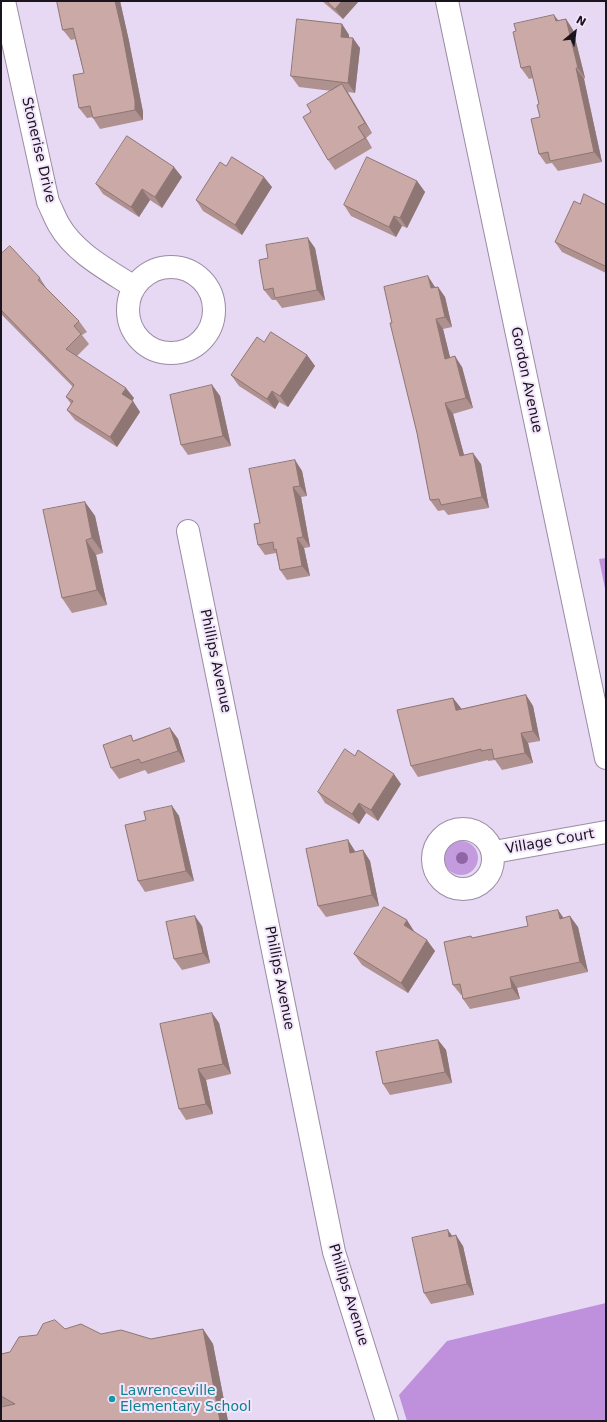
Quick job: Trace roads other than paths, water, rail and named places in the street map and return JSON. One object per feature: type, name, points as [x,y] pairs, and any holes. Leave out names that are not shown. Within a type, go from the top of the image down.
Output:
[{"type":"street","name":"Stonerise Drive","points":[[4,1],[48,202],[59,226],[75,246],[95,262],[134,287]]},
{"type":"street","name":"Gordon Avenue","points":[[447,1],[606,758]]},
{"type":"street","name":"Phillips Avenue","points":[[188,531],[334,1252],[387,1421]]},
{"type":"street","name":"Village Court","points":[[494,852],[606,832]]},
{"type":"place","name":"Lawrenceville Elementary School","points":[[112,1399]]}]
